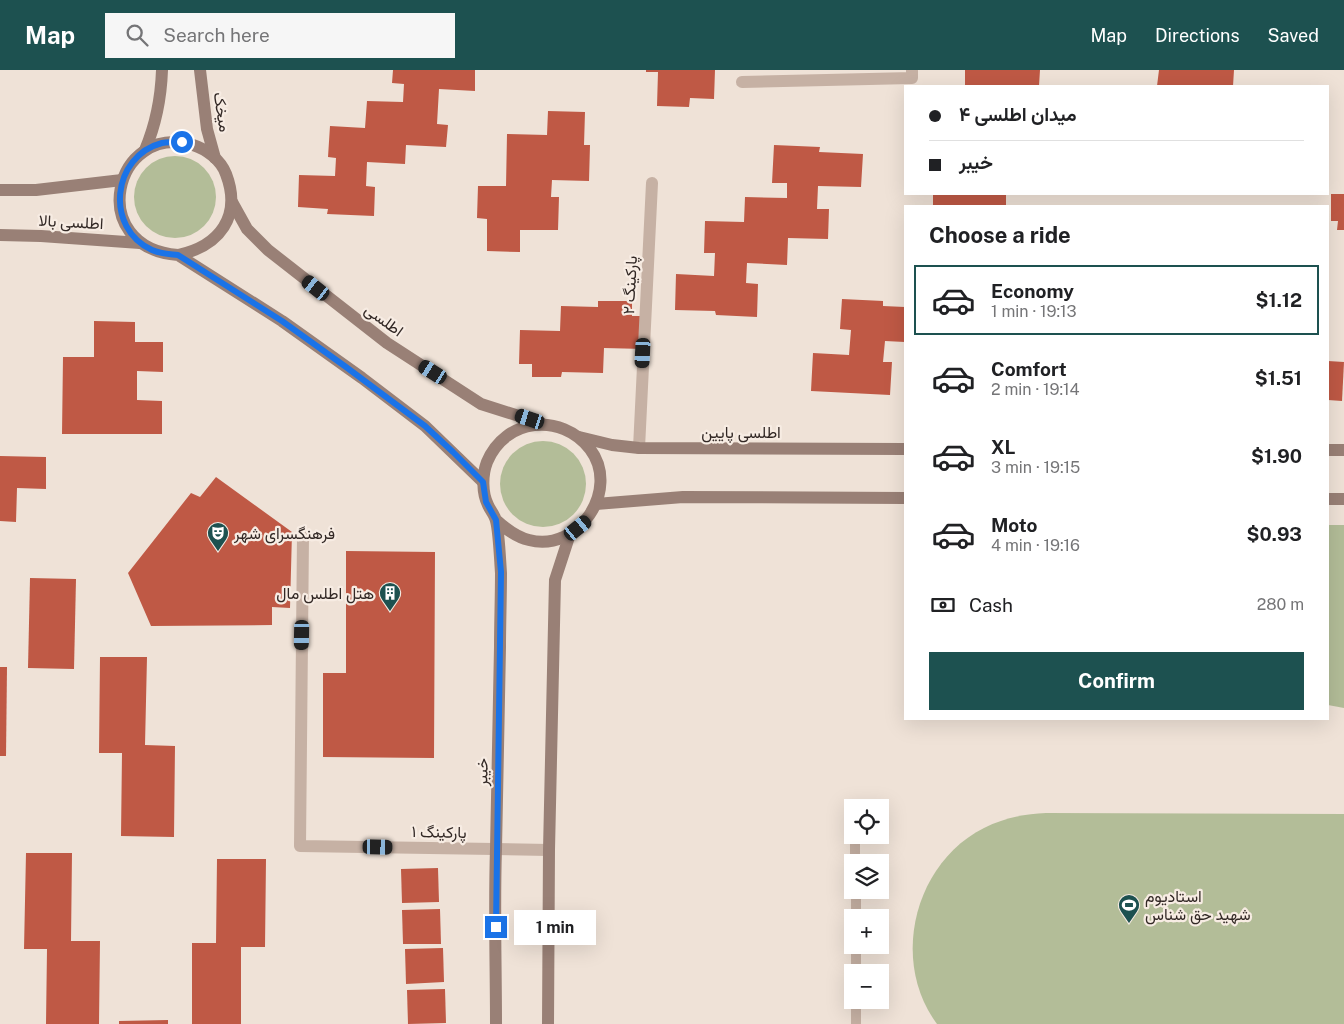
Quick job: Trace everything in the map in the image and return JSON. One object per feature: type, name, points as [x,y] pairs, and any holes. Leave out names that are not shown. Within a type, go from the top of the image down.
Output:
[{"type":"street","points":[[145,150],[156,119],[161,94],[162,70]]},
{"type":"street","name":"میخک","points":[[200,70],[207,129],[215,158]]},
{"type":"street","points":[[742,82],[912,74]]},
{"type":"street","points":[[182,142],[200,147],[215,158],[225,171],[230,186],[232,202],[228,218],[220,232],[209,244],[194,252],[178,255],[152,250],[140,243],[128,230],[121,214],[119,197],[122,180],[136,158],[145,150],[163,143],[182,142]]},
{"type":"street","name":"اطلسی بالا","points":[[0,190],[36,190],[122,180]]},
{"type":"street","name":"پارکینگ ۲","points":[[639,448],[652,183]]},
{"type":"street","name":"اطلسی","points":[[232,202],[247,229],[268,250],[387,343],[481,404],[546,424]]},
{"type":"street","name":"اطلسی بالا","points":[[0,235],[140,243]]},
{"type":"street","points":[[178,255],[282,321],[362,378],[425,426],[483,482]]},
{"type":"street","points":[[546,424],[563,428],[579,437],[591,451],[599,468],[600,486],[596,504],[586,522],[570,534],[551,541],[531,541],[512,533],[496,520],[486,502],[483,482],[487,463],[496,447],[510,434],[527,426],[546,424]]},
{"type":"street","name":"اطلسی پایین","points":[[579,437],[612,446],[639,448],[904,449]]},
{"type":"street","points":[[1329,450],[1344,450]]},
{"type":"street","points":[[596,504],[683,497],[904,498]]},
{"type":"street","points":[[1329,499],[1344,499]]},
{"type":"street","name":"خیبر","points":[[496,520],[501,572],[496,850],[496,1024]]},
{"type":"street","points":[[548,1024],[549,850],[555,580],[570,534]]},
{"type":"street","name":"پارکینگ ۱","points":[[304,536],[300,846],[549,850]]},
{"type":"lane","points":[[856,1009],[856,1024]]},
{"type":"green space","points":[[167,156],[183,156],[198,163],[209,174],[216,189],[213,213],[204,226],[183,238],[167,238],[152,231],[141,220],[134,205],[134,189],[141,174],[152,163]]},
{"type":"green space","points":[[543,441],[559,444],[567,448],[579,460],[583,468],[586,484],[583,500],[579,508],[567,520],[559,524],[543,527],[527,524],[519,520],[507,508],[503,500],[500,484],[503,468],[507,460],[519,448],[527,444]]},
{"type":"green space","points":[[1329,525],[1344,525],[1344,708],[1329,705]]},
{"type":"green space","name":"استادیوم شهید حق شناس","points":[[1046,813],[1344,814],[1344,1024],[937,1024],[923,999],[915,972],[913,944],[917,915],[926,889],[941,865],[960,844],[984,828],[1014,817]]},
{"type":"building","points":[[393,70],[475,70],[475,91],[439,89],[437,124],[448,125],[446,147],[406,145],[405,164],[367,162],[366,186],[375,187],[374,216],[327,214],[328,209],[298,207],[299,175],[335,176],[336,158],[328,157],[330,126],[365,128],[367,101],[403,102],[404,84],[392,83]]},
{"type":"building","points":[[646,70],[715,70],[714,99],[690,98],[689,107],[657,106],[658,72],[646,72]]},
{"type":"building","points":[[965,70],[1040,70],[1039,85],[965,85]]},
{"type":"building","points":[[1159,70],[1234,70],[1233,85],[1157,85]]},
{"type":"building","points":[[548,111],[585,112],[584,145],[590,145],[589,181],[552,180],[551,197],[559,197],[558,230],[520,230],[520,252],[487,251],[487,219],[477,218],[478,186],[506,186],[507,134],[547,135]]},
{"type":"building","points":[[774,145],[820,147],[819,152],[863,154],[861,187],[818,186],[817,209],[829,209],[828,239],[788,238],[787,265],[747,263],[746,283],[758,284],[757,317],[716,315],[715,311],[675,310],[676,274],[714,276],[715,253],[704,253],[705,221],[744,222],[745,197],[787,198],[787,183],[772,183]]},
{"type":"building","points":[[1331,194],[1344,194],[1344,230],[1337,230],[1338,221],[1331,221]]},
{"type":"building","points":[[933,195],[1006,195],[1006,205],[933,205]]},
{"type":"building","points":[[842,299],[883,301],[883,306],[904,307],[904,342],[885,341],[883,362],[892,362],[890,395],[811,391],[813,353],[849,355],[851,330],[840,329]]},
{"type":"building","points":[[598,301],[632,301],[632,316],[641,316],[644,349],[604,348],[603,373],[562,372],[561,377],[532,377],[532,364],[519,364],[520,330],[560,331],[561,306],[598,307]]},
{"type":"building","points":[[94,321],[135,322],[135,342],[163,342],[163,372],[137,371],[137,400],[162,401],[162,434],[62,434],[63,357],[94,357]]},
{"type":"building","points":[[1329,361],[1344,362],[1342,401],[1329,400]]},
{"type":"building","points":[[0,456],[46,457],[46,489],[17,488],[16,522],[0,521]]},
{"type":"building","name":"فرهنگسرای شهر","points":[[216,477],[292,532],[290,608],[272,607],[272,625],[151,626],[128,573],[191,493],[200,497]]},
{"type":"building","name":"هتل اطلس مال","points":[[346,551],[435,552],[434,758],[323,757],[323,673],[346,673]]},
{"type":"building","points":[[30,578],[76,579],[74,669],[28,668]]},
{"type":"building","points":[[100,657],[147,657],[145,745],[175,746],[174,837],[121,836],[122,753],[99,753]]},
{"type":"building","points":[[0,667],[7,667],[6,756],[0,756]]},
{"type":"building","points":[[26,853],[72,853],[71,941],[100,941],[99,1024],[46,1024],[47,949],[24,949]]},
{"type":"building","points":[[217,859],[266,859],[265,947],[241,947],[241,1024],[192,1024],[192,943],[216,943]]},
{"type":"building","points":[[438,868],[439,902],[402,903],[401,869]]},
{"type":"building","points":[[440,909],[441,944],[403,944],[402,910]]},
{"type":"building","points":[[443,948],[444,982],[406,984],[405,949]]},
{"type":"building","points":[[445,989],[446,1023],[408,1024],[407,990]]},
{"type":"building","points":[[168,1020],[168,1024],[119,1024],[119,1021]]},
{"type":"place","name":"فرهنگسرای شهر","points":[[218,552]]},
{"type":"place","name":"هتل اطلس مال","points":[[390,612]]},
{"type":"place","name":"استادیوم شهید حق شناس","points":[[1129,924]]},
{"type":"route","points":[[182,142],[163,143],[145,150],[128,168],[122,180],[119,197],[121,214],[128,230],[140,243],[152,250],[178,255],[282,321],[425,426],[483,482],[486,502],[496,520],[501,572],[496,927]]}]
